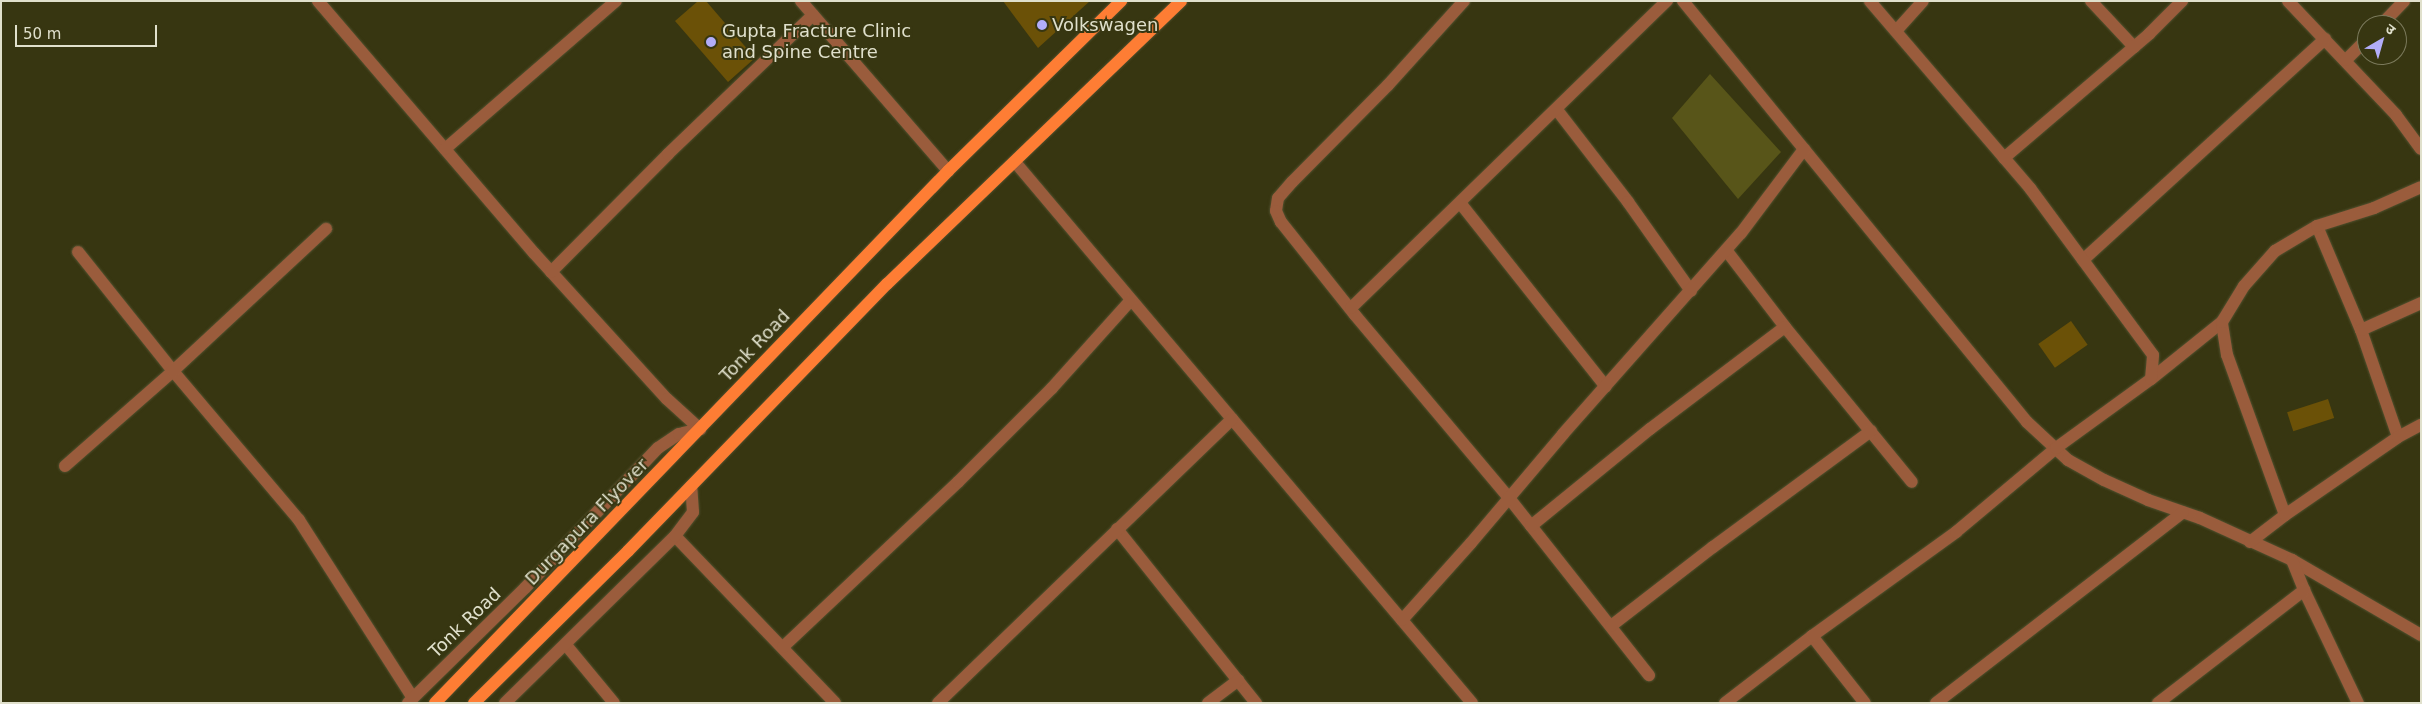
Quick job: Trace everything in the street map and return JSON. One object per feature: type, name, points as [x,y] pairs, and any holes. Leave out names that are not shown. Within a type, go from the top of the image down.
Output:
[{"type":"main road","name":"Tonk Road","points":[[700,429],[948,171],[1121,1]]},
{"type":"main road","points":[[474,703],[675,503],[886,284],[1015,162],[1180,1]]},
{"type":"main road","name":"Durgapura Flyover","points":[[435,703],[700,429]]},
{"type":"street","points":[[318,1],[551,272],[667,399],[700,429]]},
{"type":"street","points":[[445,149],[616,1]]},
{"type":"street","points":[[801,1],[948,171]]},
{"type":"street","points":[[1464,1],[1388,85],[1278,198],[1276,211],[1281,222],[1509,498],[1649,674]]},
{"type":"street","points":[[1351,308],[1461,204],[1667,1]]},
{"type":"street","points":[[1683,1],[2027,422],[2068,460],[2104,480],[2200,518],[2292,560],[2421,635]]},
{"type":"street","points":[[1870,1],[2030,188],[2153,355],[2151,379]]},
{"type":"street","points":[[1896,31],[1923,1]]},
{"type":"street","points":[[2091,1],[2134,47]]},
{"type":"street","points":[[2004,158],[2134,47],[2182,1]]},
{"type":"street","points":[[2288,1],[2346,60],[2396,115],[2421,149]]},
{"type":"street","points":[[2391,15],[2404,1]]},
{"type":"street","points":[[551,272],[668,154],[813,15]]},
{"type":"street","points":[[2083,260],[2325,39]]},
{"type":"street","points":[[2346,60],[2357,49]]},
{"type":"street","points":[[1557,110],[1628,202],[1691,292]]},
{"type":"street","points":[[1402,620],[1691,292],[1804,149]]},
{"type":"street","points":[[1015,162],[1472,703]]},
{"type":"street","points":[[1724,703],[1812,636],[1956,532],[2056,448],[2151,379],[2222,322],[2244,286],[2275,251],[2317,226],[2374,208],[2421,187]]},
{"type":"street","points":[[1461,204],[1606,387]]},
{"type":"street","points":[[2317,226],[2361,330],[2398,437]]},
{"type":"street","points":[[64,466],[173,371],[326,229]]},
{"type":"street","points":[[1726,250],[1785,327],[1912,482]]},
{"type":"street","points":[[78,252],[173,371],[299,520],[410,701]]},
{"type":"street","points":[[783,647],[958,482],[1025,415],[1131,300]]},
{"type":"street","points":[[2361,330],[2421,302]]},
{"type":"street","points":[[2222,322],[2227,355],[2285,515]]},
{"type":"street","points":[[1531,526],[1650,430],[1785,327]]},
{"type":"street","points":[[938,703],[1232,419]]},
{"type":"street","points":[[2250,542],[2285,515],[2398,437],[2421,425]]},
{"type":"street","name":"Tonk Road","points":[[410,701],[525,588],[658,448],[679,434],[700,429]]},
{"type":"street","points":[[1611,626],[1796,484],[1871,431]]},
{"type":"street","points":[[505,703],[566,645],[674,536],[693,512],[691,486]]},
{"type":"street","points":[[1936,703],[2183,512]]},
{"type":"street","points":[[1118,529],[1256,703]]},
{"type":"street","points":[[674,536],[835,703]]},
{"type":"street","points":[[2292,560],[2304,590],[2358,703]]},
{"type":"street","points":[[2158,703],[2304,590]]},
{"type":"street","points":[[1812,636],[1865,703]]},
{"type":"street","points":[[566,645],[614,703]]},
{"type":"street","points":[[1208,703],[1238,680]]},
{"type":"shaded area","points":[[1710,74],[1781,152],[1738,199],[1672,118]]},
{"type":"building","points":[[698,1],[706,1],[755,58],[728,82],[675,21]]},
{"type":"building","name":"Volkswagen","points":[[1003,1],[1090,1],[1038,48]]},
{"type":"building","points":[[2071,321],[2088,345],[2055,368],[2038,344]]},
{"type":"building","points":[[2328,399],[2334,418],[2293,431],[2287,412]]},
{"type":"place","name":"Volkswagen","points":[[1042,25]]},
{"type":"place","name":"Gupta Fracture Clinic and Spine Centre","points":[[711,42]]}]
